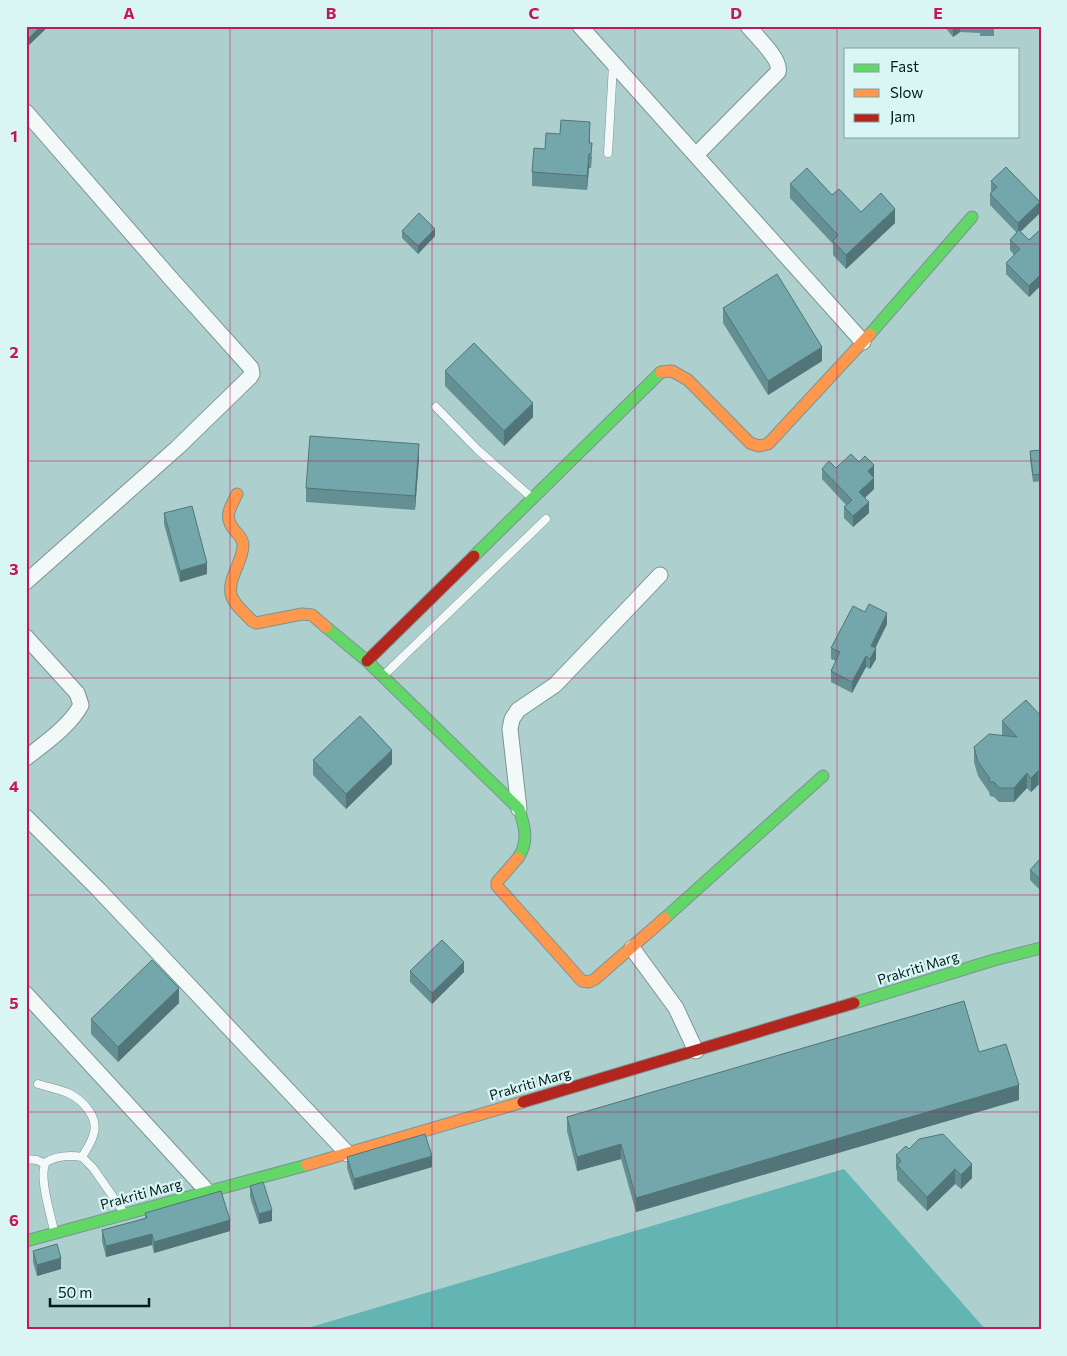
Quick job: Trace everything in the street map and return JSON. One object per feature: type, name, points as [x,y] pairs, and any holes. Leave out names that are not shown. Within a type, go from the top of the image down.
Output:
[{"type":"street","points":[[580,26],[863,342]]},
{"type":"street","points":[[696,155],[778,72],[779,65],[775,58],[748,26]]},
{"type":"street","points":[[26,112],[252,371],[250,378],[178,447],[26,582]]},
{"type":"street","points":[[367,661],[661,372],[670,370],[677,372],[688,380],[750,442],[759,446],[768,444],[863,342],[972,217]]},
{"type":"street","points":[[237,494],[228,514],[228,522],[243,544],[242,555],[231,587],[231,593],[252,621],[256,623],[302,614],[312,615],[367,661],[519,809]]},
{"type":"street","points":[[660,575],[560,680],[550,689],[524,705],[514,715],[510,723],[510,729],[519,809],[524,822],[526,836],[525,848],[522,856],[497,882],[497,886],[582,981],[589,982],[632,948],[823,776]]},
{"type":"street","points":[[26,637],[77,693],[81,705],[54,735],[26,758]]},
{"type":"street","points":[[26,817],[99,890],[348,1154]]},
{"type":"street","points":[[632,948],[676,1008],[696,1051]]},
{"type":"street","name":"Prakriti Marg","points":[[26,1241],[348,1154],[994,960],[1041,948]]},
{"type":"street","points":[[26,994],[208,1192]]},
{"type":"lane","points":[[608,153],[613,63]]},
{"type":"lane","points":[[436,408],[478,450],[532,498]]},
{"type":"lane","points":[[383,676],[546,519]]},
{"type":"lane","points":[[38,1084],[76,1097],[90,1112],[94,1120],[94,1133],[82,1157]]},
{"type":"lane","points":[[55,1233],[44,1182],[45,1164],[49,1160],[56,1158],[68,1156],[82,1157],[93,1168],[125,1214]]},
{"type":"lane","points":[[26,1159],[38,1160],[45,1164]]},
{"type":"shaded area","points":[[844,1169],[986,1330],[301,1330]]},
{"type":"building","points":[[26,26],[41,26],[26,41]]},
{"type":"building","points":[[561,120],[590,122],[589,143],[592,143],[587,176],[532,172],[534,148],[545,149],[546,133],[560,134]]},
{"type":"building","points":[[1006,167],[1040,202],[1018,223],[990,194],[997,187],[991,181]]},
{"type":"building","points":[[807,168],[832,195],[839,189],[861,212],[881,193],[895,209],[846,255],[833,241],[838,235],[790,184]]},
{"type":"building","points":[[419,213],[435,229],[418,246],[402,231]]},
{"type":"building","points":[[1041,229],[1041,274],[1029,286],[1006,263],[1020,249],[1010,240],[1019,230],[1029,240]]},
{"type":"building","points":[[777,274],[822,347],[768,381],[723,308]]},
{"type":"building","points":[[474,343],[533,403],[504,431],[445,371]]},
{"type":"building","points":[[310,436],[419,444],[415,496],[306,488]]},
{"type":"building","points":[[1041,450],[1041,474],[1033,475],[1030,451]]},
{"type":"building","points":[[851,454],[859,462],[865,456],[874,465],[868,471],[874,478],[859,492],[869,502],[853,516],[844,507],[852,500],[822,469],[829,461],[836,468]]},
{"type":"building","points":[[192,506],[207,563],[180,571],[164,513]]},
{"type":"building","points":[[869,604],[887,613],[871,646],[876,648],[870,659],[866,656],[852,682],[831,671],[840,652],[831,648],[853,606],[865,612]]},
{"type":"building","points":[[1026,700],[1041,716],[1041,771],[1038,771],[1031,778],[1027,773],[1014,788],[999,788],[994,782],[990,782],[989,777],[978,762],[974,747],[989,734],[1017,737],[1002,721]]},
{"type":"building","points":[[360,716],[392,750],[346,794],[313,760]]},
{"type":"building","points":[[1041,858],[1041,880],[1030,870]]},
{"type":"building","points":[[442,940],[464,962],[432,993],[410,971]]},
{"type":"building","points":[[152,960],[179,988],[118,1047],[91,1019]]},
{"type":"building","points":[[964,1001],[979,1052],[1006,1044],[1019,1085],[636,1198],[621,1144],[577,1157],[567,1117]]},
{"type":"building","points":[[425,1134],[432,1156],[354,1179],[347,1157]]},
{"type":"building","points":[[943,1134],[972,1164],[961,1175],[955,1169],[927,1197],[897,1165],[901,1161],[896,1155],[906,1146],[909,1149],[919,1139]]},
{"type":"building","points":[[263,1182],[272,1210],[259,1214],[250,1186]]},
{"type":"building","points":[[221,1191],[230,1220],[154,1242],[152,1234],[106,1246],[102,1230],[147,1218],[145,1213]]},
{"type":"building","points":[[57,1244],[61,1258],[37,1265],[33,1251]]},
{"type":"traffic: fast","points":[[870,334],[972,217]]},
{"type":"traffic: fast","points":[[474,556],[661,372]]},
{"type":"traffic: fast","points":[[326,627],[367,661],[519,809],[525,840],[518,858]]},
{"type":"traffic: fast","points":[[665,918],[823,776]]},
{"type":"traffic: fast","points":[[854,1003],[994,960],[1041,948]]},
{"type":"traffic: fast","points":[[26,1241],[307,1165]]},
{"type":"traffic: slow","points":[[661,372],[672,371],[688,380],[750,443],[759,446],[768,444],[870,334]]},
{"type":"traffic: slow","points":[[237,494],[228,518],[232,527],[241,538],[243,545],[231,588],[234,601],[256,623],[302,614],[312,615],[326,627]]},
{"type":"traffic: slow","points":[[518,858],[497,882],[497,886],[582,981],[589,982],[595,979],[665,918]]},
{"type":"traffic: slow","points":[[307,1165],[523,1102]]},
{"type":"traffic: jam","points":[[367,661],[474,556]]},
{"type":"traffic: jam","points":[[523,1102],[854,1003]]}]
